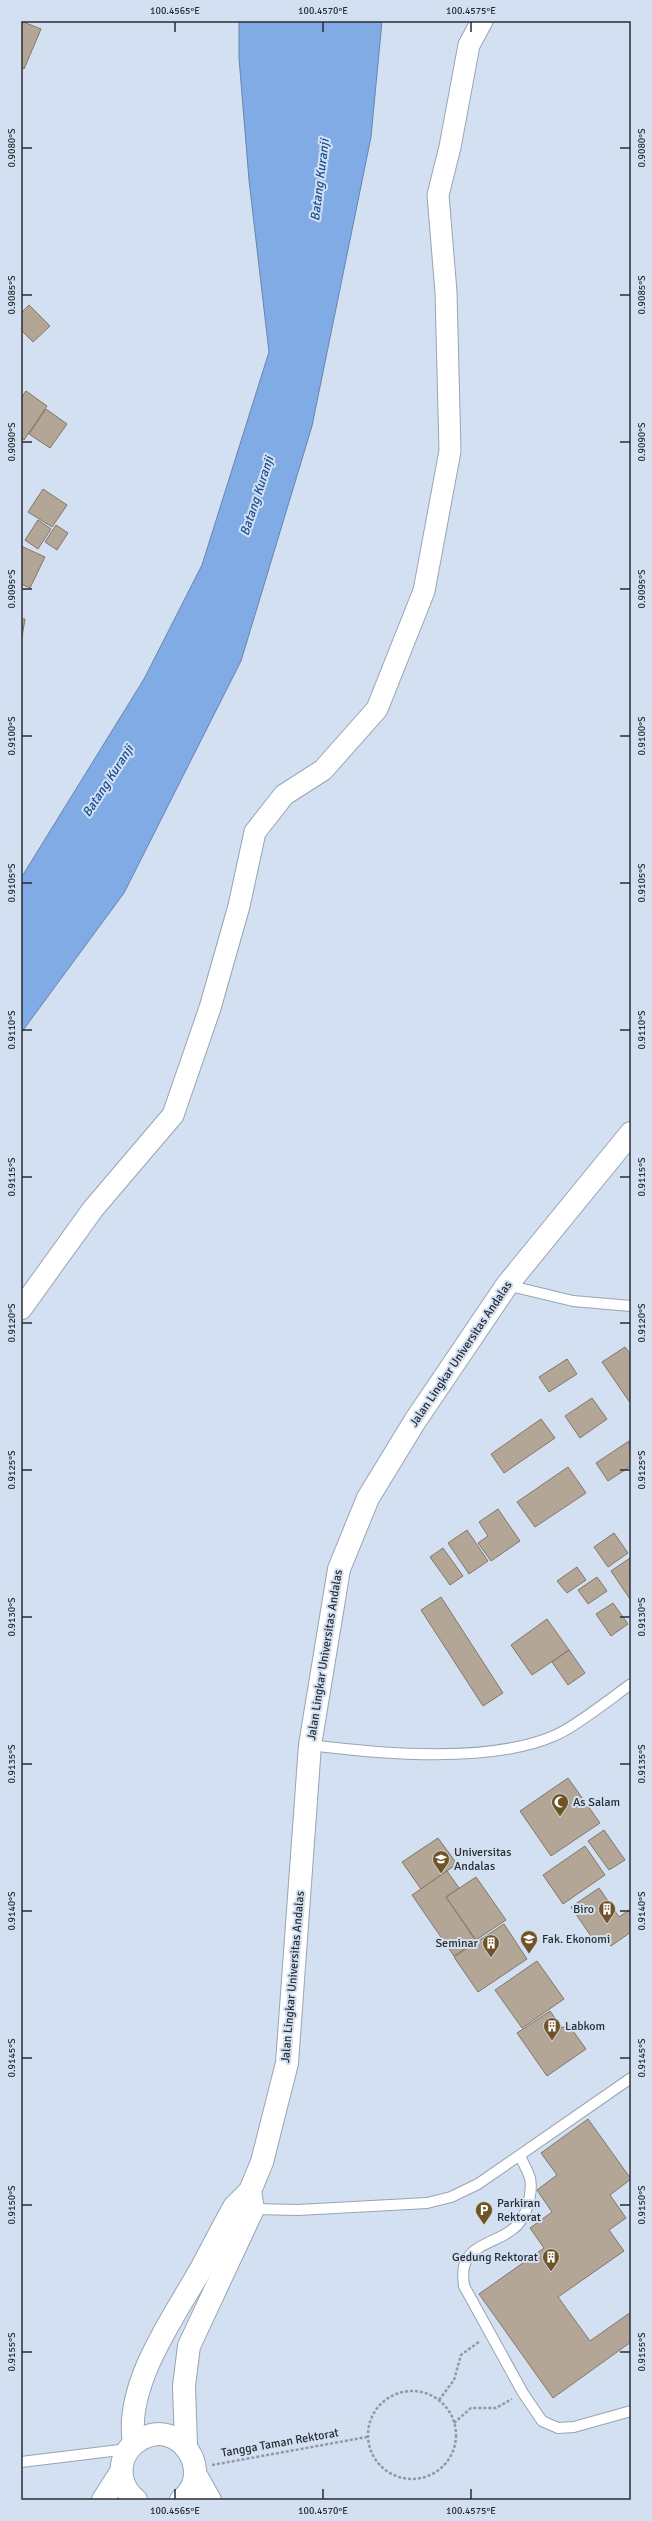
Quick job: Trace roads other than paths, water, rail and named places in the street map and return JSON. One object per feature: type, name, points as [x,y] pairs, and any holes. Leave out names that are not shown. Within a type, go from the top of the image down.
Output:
[{"type":"street","points":[[21,1309],[93,1209],[173,1115],[210,1008],[238,906],[255,832],[284,795],[323,770],[377,709],[424,591],[450,451],[446,292],[438,195],[450,147],[469,45],[482,21]]},
{"type":"street","name":"Jalan Lingkar Universitas Andalas","points":[[186,2446],[184,2386],[190,2346],[252,2200],[287,2063],[310,1745],[338,1569],[368,1498],[415,1421],[507,1285],[631,1133]]},
{"type":"street","name":"Jalan Lingkar Universitas Andalas","points":[[131,2446],[135,2409],[146,2370],[162,2333],[200,2269],[234,2207],[252,2200]]},
{"type":"street","points":[[103,2500],[121,2472],[124,2458],[131,2446],[147,2436],[160,2434],[174,2437],[186,2446],[193,2456],[196,2471],[210,2500]]},
{"type":"street","points":[[181,2500],[192,2487],[196,2471]]},
{"type":"street","points":[[121,2472],[124,2484],[136,2500]]},
{"type":"lane","points":[[507,1285],[573,1301],[631,1306]]},
{"type":"lane","points":[[310,1745],[357,1751],[470,1754],[522,1747],[557,1735],[631,1684]]},
{"type":"lane","points":[[252,2200],[298,2210],[427,2203],[451,2197],[478,2184],[631,2078]]},
{"type":"lane","points":[[520,2156],[530,2179],[530,2194],[526,2211],[514,2229],[479,2248],[468,2258],[463,2269],[464,2286],[523,2393],[542,2421],[558,2428],[574,2427],[631,2411]]},
{"type":"lane","points":[[21,2462],[131,2446]]},
{"type":"water","name":"Batang Kuranji","points":[[239,21],[382,21],[371,137],[312,426],[241,661],[124,893],[21,1033],[21,878],[144,679],[202,565],[269,352],[249,180],[239,58]]},
{"type":"place","name":"As Salam","points":[[560,1817]]},
{"type":"place","name":"Universitas Andalas","points":[[441,1874]]},
{"type":"place","name":"Biro","points":[[607,1924]]},
{"type":"place","name":"Fak. Ekonomi","points":[[529,1954]]},
{"type":"place","name":"Seminar","points":[[491,1958]]},
{"type":"place","name":"Labkom","points":[[552,2041]]},
{"type":"place","name":"Parkiran Rektorat","points":[[484,2225]]},
{"type":"place","name":"Gedung Rektorat","points":[[551,2272]]}]
